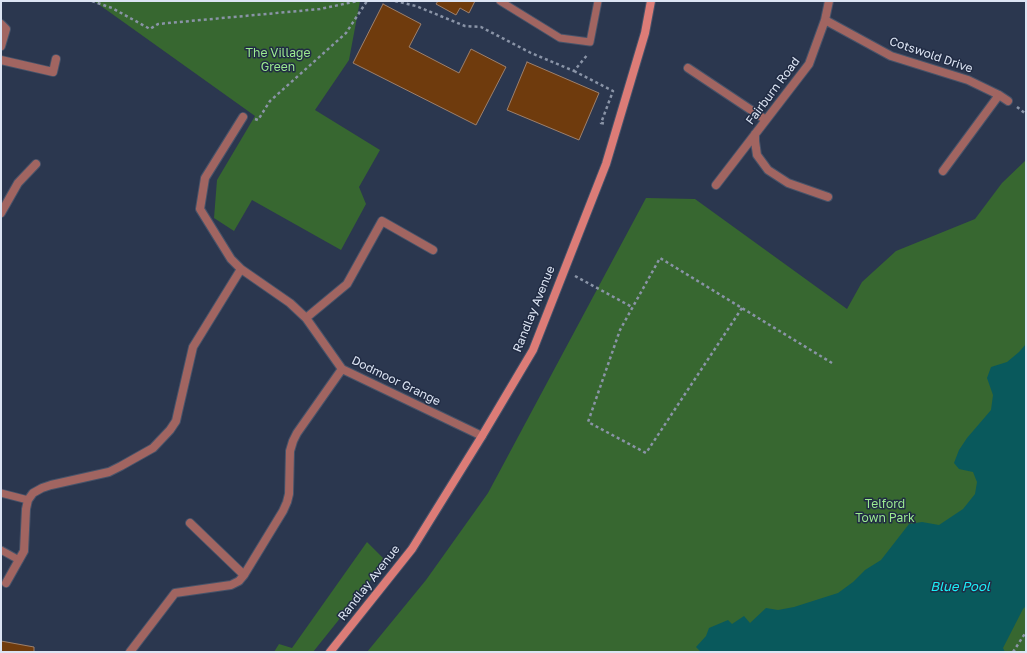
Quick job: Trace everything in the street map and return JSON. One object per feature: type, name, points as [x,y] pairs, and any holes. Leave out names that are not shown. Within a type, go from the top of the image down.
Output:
[{"type":"street","name":"Randlay Avenue","points":[[330,652],[412,549],[482,436],[532,350],[606,164],[645,33],[651,1]]},
{"type":"street","name":"Fairburn Road","points":[[716,185],[809,64],[825,20],[830,1]]},
{"type":"street","name":"Cotswold Drive","points":[[825,20],[891,56],[968,80],[1008,101]]},
{"type":"street","points":[[1,24],[6,29],[1,46]]},
{"type":"street","points":[[1,60],[53,72],[56,59]]},
{"type":"street","points":[[688,68],[766,120]]},
{"type":"street","points":[[943,172],[999,95]]},
{"type":"street","name":"Dodmoor Grange","points":[[242,117],[205,178],[200,209],[222,247],[231,259],[241,269],[290,303],[306,318],[342,369],[482,436]]},
{"type":"street","points":[[755,134],[757,155],[768,170],[788,183],[828,197]]},
{"type":"street","points":[[1,213],[18,183],[36,164]]},
{"type":"street","points":[[306,318],[347,284],[382,221],[433,250]]},
{"type":"street","points":[[6,583],[24,551],[26,509],[28,500],[33,493],[42,488],[110,472],[153,448],[163,439],[176,421],[193,347],[197,338],[241,269]]},
{"type":"street","points":[[130,652],[175,593],[231,585],[239,582],[283,511],[287,502],[289,494],[290,451],[293,441],[342,369]]},
{"type":"street","points":[[190,523],[244,574]]},
{"type":"lane","points":[[500,1],[560,38],[590,42],[598,1]]},
{"type":"lane","points":[[1,492],[28,500]]},
{"type":"lane","points":[[1,550],[20,560]]},
{"type":"path","points":[[92,1],[112,8],[150,29],[158,24],[320,9],[358,1]]},
{"type":"path","points":[[242,117],[258,120],[270,101],[346,33],[367,1]]},
{"type":"path","points":[[395,1],[416,6],[464,26],[481,27],[531,53],[574,71],[613,91],[601,123],[618,126]]},
{"type":"path","points":[[574,71],[588,54],[590,42]]},
{"type":"path","points":[[742,308],[646,453],[588,422],[620,330],[660,258],[742,308],[832,363]]},
{"type":"path","points":[[564,270],[632,308]]},
{"type":"path","points":[[1013,652],[1026,632]]},
{"type":"green space","name":"The Village Green","points":[[94,1],[360,1],[349,60],[315,110],[380,150],[359,187],[366,204],[341,250],[252,200],[234,231],[214,218],[217,180],[255,116]]},
{"type":"green space","name":"Telford Town Park","points":[[1026,160],[1026,652],[367,652],[426,580],[488,493],[646,198],[695,199],[847,309],[862,282],[896,251],[975,219],[1002,183]]},
{"type":"green space","points":[[367,542],[386,561],[313,652],[274,652],[279,644],[292,648]]},
{"type":"water","name":"Blue Pool","points":[[1026,344],[1026,606],[1003,648],[1005,652],[701,652],[696,647],[706,636],[709,628],[728,620],[732,624],[744,616],[750,623],[766,608],[778,610],[794,607],[838,593],[853,582],[865,570],[881,560],[909,524],[922,522],[939,525],[963,509],[975,494],[977,482],[973,472],[959,469],[954,463],[959,450],[967,438],[991,410],[993,395],[987,378],[991,367],[1007,362]]},
{"type":"building","points":[[438,1],[475,1],[469,13],[460,8],[456,15],[436,4]]},
{"type":"building","points":[[383,4],[421,24],[409,47],[459,73],[471,49],[506,67],[476,125],[353,63]]},
{"type":"building","points":[[527,62],[599,93],[579,140],[507,110]]},
{"type":"building","points":[[1,641],[34,647],[34,652],[1,652]]}]
